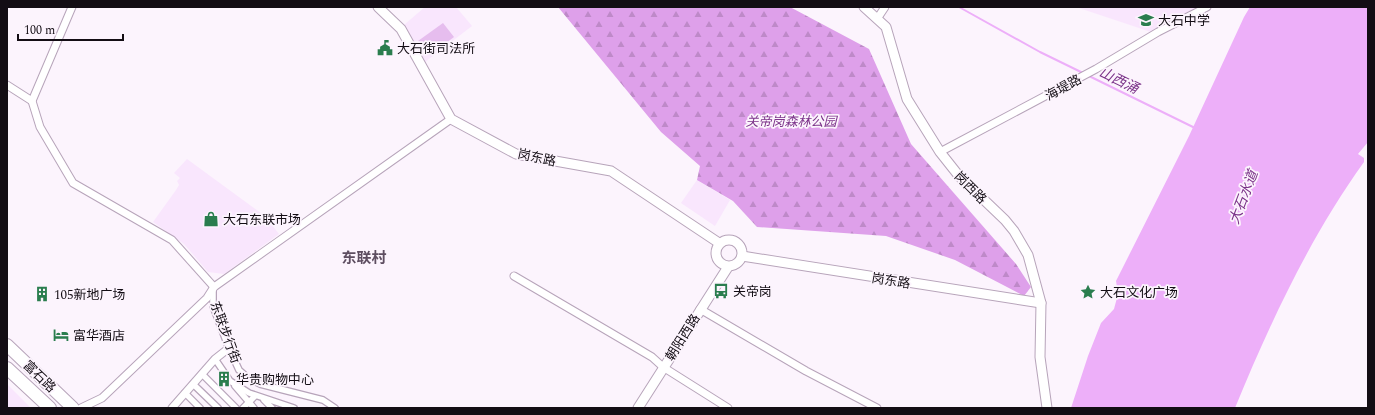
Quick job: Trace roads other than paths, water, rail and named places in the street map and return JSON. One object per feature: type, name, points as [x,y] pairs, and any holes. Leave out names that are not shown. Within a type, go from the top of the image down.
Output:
[{"type":"highway","name":"富石路","points":[[7,345],[73,408]]},
{"type":"highway","name":"富石路","points":[[7,368],[50,408]]},
{"type":"street","points":[[72,7],[32,101],[40,127],[73,183],[172,240],[214,287]]},
{"type":"street","points":[[81,408],[102,398],[208,298],[214,287],[451,119],[401,29],[378,7]]},
{"type":"street","name":"岗西路","points":[[864,7],[886,27],[906,100],[940,152],[959,176],[1014,231],[1032,266],[1041,303],[1040,357],[1043,379]]},
{"type":"street","points":[[877,19],[885,7]]},
{"type":"street","name":"海堤路","points":[[940,152],[1096,69],[1158,32],[1206,7]]},
{"type":"street","points":[[7,85],[32,101]]},
{"type":"street","name":"岗东路","points":[[451,119],[516,154],[611,171],[719,244]]},
{"type":"street","points":[[727,240],[736,242],[742,249],[742,256],[736,265],[721,265],[715,256],[715,252],[719,244],[727,240]]},
{"type":"street","name":"岗东路","points":[[742,256],[1041,303]]},
{"type":"street","name":"朝阳西路","points":[[638,408],[728,266]]},
{"type":"street","points":[[514,276],[652,358],[663,367],[728,408]]},
{"type":"street","name":"东联步行街","points":[[214,287],[213,306],[239,370],[248,378],[260,384],[323,400],[334,408]]},
{"type":"street","points":[[700,309],[806,371],[877,408]]},
{"type":"street","points":[[176,406],[185,393],[215,359],[229,348]]},
{"type":"street","points":[[215,359],[230,381],[254,408]]},
{"type":"street","points":[[202,374],[236,408]]},
{"type":"street","points":[[1042,408],[1043,379]]},
{"type":"street","points":[[1043,379],[1047,408]]},
{"type":"street","points":[[230,381],[255,396],[292,408]]},
{"type":"street","points":[[193,384],[218,408]]},
{"type":"street","points":[[185,393],[200,408]]},
{"type":"street","points":[[243,408],[255,396]]},
{"type":"street","points":[[263,398],[272,408]]},
{"type":"water","name":"大石水道","points":[[1250,7],[1368,7],[1368,142],[1358,154],[1364,158],[1364,162],[1326,220],[1292,281],[1262,344],[1235,408],[1071,408],[1088,356],[1101,323],[1114,309],[1118,294],[1116,281],[1189,136]]},
{"type":"waterway","name":"山西涌","points":[[959,7],[1040,52],[1083,73]]},
{"type":"waterway","name":"山西涌","points":[[1087,75],[1195,128]]},
{"type":"place","name":"大石中学","points":[[1146,20]]},
{"type":"place","name":"大石街司法所","points":[[385,48]]},
{"type":"place","name":"大石东联市场","points":[[211,219]]},
{"type":"place","name":"关帝岗","points":[[721,291]]},
{"type":"place","name":"大石文化广场","points":[[1088,292]]},
{"type":"place","name":"105新地广场","points":[[42,294]]},
{"type":"place","name":"富华酒店","points":[[61,335]]},
{"type":"place","name":"华贵购物中心","points":[[224,379]]},
{"type":"district","name":"东联村","points":[[364,258]]},
{"type":"park label","name":"关帝岗森林公园","points":[[791,121]]}]
